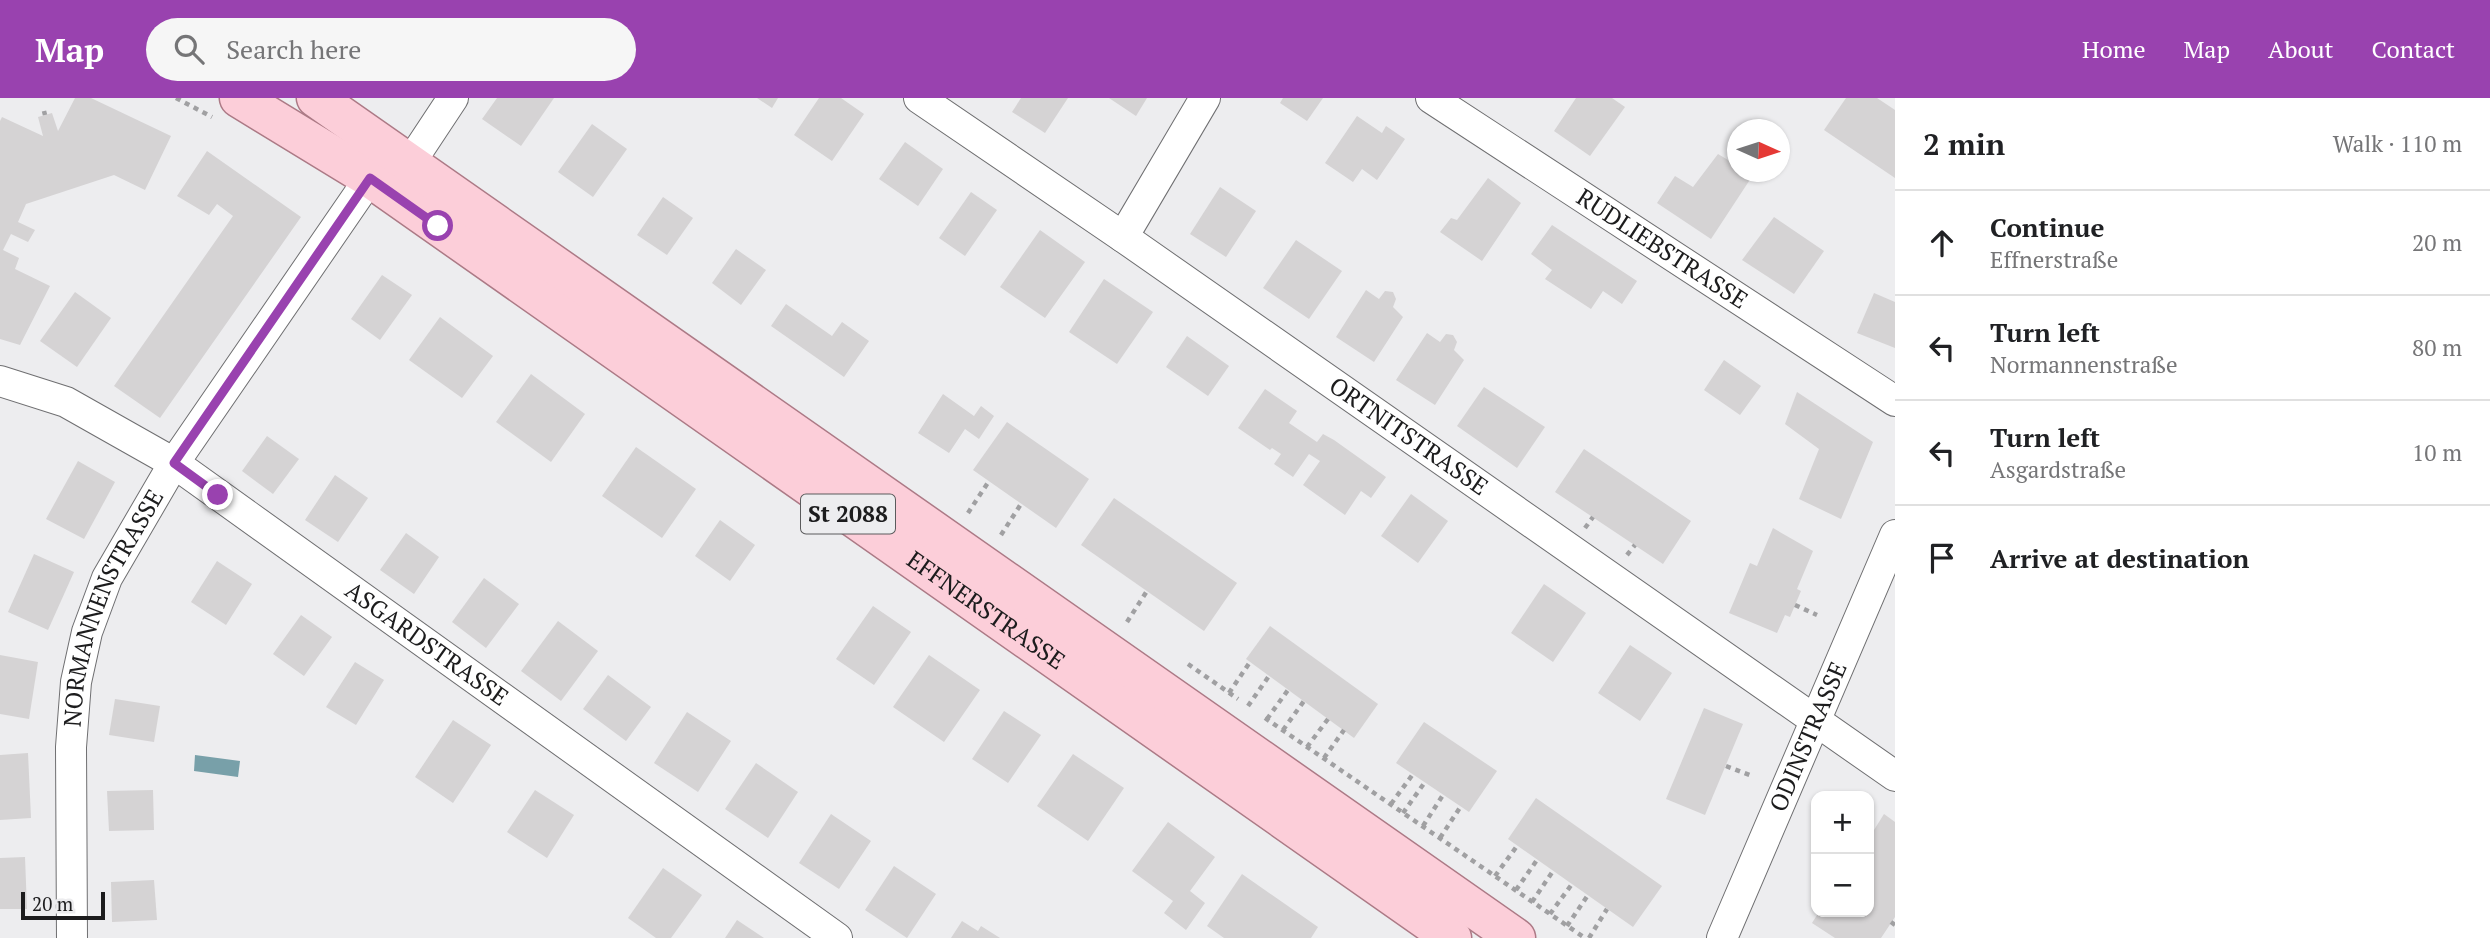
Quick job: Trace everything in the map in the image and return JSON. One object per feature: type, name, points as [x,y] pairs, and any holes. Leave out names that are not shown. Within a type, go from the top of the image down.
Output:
[{"type":"main road","name":"EFFNERSTRASSE","points":[[239,98],[370,178],[1452,938]]},
{"type":"main road","name":"EFFNERSTRASSE","points":[[316,98],[1516,938]]},
{"type":"street","points":[[410,163],[453,98]]},
{"type":"street","name":"ORTNITSTRASSE","points":[[919,98],[1123,237],[1895,776]]},
{"type":"street","points":[[1123,237],[1205,98]]},
{"type":"street","name":"RUDLIEBSTRASSE","points":[[1431,98],[1895,401]]},
{"type":"street","name":"NORMANNENSTRASSE","points":[[72,938],[71,747],[76,682],[87,632],[107,578],[174,463],[370,178]]},
{"type":"street","name":"ASGARDSTRASSE","points":[[0,381],[66,402],[174,463],[837,938]]},
{"type":"street","name":"ODINSTRASSE","points":[[1722,938],[1895,535]]},
{"type":"path","points":[[968,513],[989,481]]},
{"type":"path","points":[[1001,535],[1021,504]]},
{"type":"path","points":[[1126,622],[1147,591]]},
{"type":"path","points":[[1795,605],[1817,615]]},
{"type":"path","points":[[1229,693],[1250,662]]},
{"type":"path","points":[[1248,706],[1269,676]]},
{"type":"path","points":[[1266,719],[1288,690]]},
{"type":"path","points":[[1283,730],[1304,701]]},
{"type":"path","points":[[1307,747],[1328,719]]},
{"type":"path","points":[[1324,758],[1344,730]]},
{"type":"path","points":[[1726,766],[1752,776]]},
{"type":"path","points":[[1391,804],[1412,774]]},
{"type":"path","points":[[1403,813],[1425,782]]},
{"type":"path","points":[[1422,826],[1443,795]]},
{"type":"path","points":[[1440,838],[1461,806]]},
{"type":"path","points":[[1495,876],[1517,846]]},
{"type":"path","points":[[1516,890],[1537,860]]},
{"type":"path","points":[[1532,902],[1553,871]]},
{"type":"path","points":[[1550,914],[1572,884]]},
{"type":"path","points":[[1567,926],[1588,895]]},
{"type":"path","points":[[1589,938],[1608,909]]},
{"type":"water","points":[[195,755],[240,761],[238,777],[194,771]]},
{"type":"building","points":[[75,98],[91,98],[171,136],[145,190],[114,175],[26,204],[18,222],[35,230],[28,242],[11,234],[3,250],[19,258],[15,269],[50,286],[20,345],[0,339],[0,121],[2,117],[43,136],[38,117],[52,113],[58,131]]},
{"type":"building","points":[[497,98],[554,98],[521,146],[482,119]]},
{"type":"building","points":[[757,98],[778,98],[772,108]]},
{"type":"building","points":[[819,98],[841,98],[864,114],[832,161],[794,135]]},
{"type":"building","points":[[1021,98],[1068,98],[1045,133],[1012,112]]},
{"type":"building","points":[[1109,98],[1147,98],[1136,116]]},
{"type":"building","points":[[1283,98],[1323,98],[1307,121],[1280,103]]},
{"type":"building","points":[[1576,98],[1612,98],[1625,107],[1590,156],[1554,131]]},
{"type":"building","points":[[1846,98],[1877,98],[1895,110],[1895,178],[1824,130]]},
{"type":"building","points":[[1357,116],[1382,133],[1386,126],[1405,139],[1377,180],[1362,169],[1353,182],[1325,163]]},
{"type":"building","points":[[592,124],[627,149],[593,197],[558,172]]},
{"type":"building","points":[[905,142],[943,169],[918,206],[879,179]]},
{"type":"building","points":[[207,151],[301,217],[160,418],[114,386],[233,216],[217,204],[209,215],[177,196]]},
{"type":"building","points":[[1718,154],[1727,159],[1727,182],[1748,182],[1711,239],[1657,203],[1675,176],[1693,187]]},
{"type":"building","points":[[1488,178],[1521,203],[1482,261],[1440,232],[1451,218],[1457,220]]},
{"type":"building","points":[[1220,187],[1256,211],[1226,257],[1190,234]]},
{"type":"building","points":[[971,192],[997,210],[965,256],[939,238]]},
{"type":"building","points":[[663,197],[693,218],[667,255],[637,235]]},
{"type":"building","points":[[1774,217],[1824,251],[1794,294],[1742,260]]},
{"type":"building","points":[[1552,225],[1637,281],[1622,304],[1603,291],[1591,309],[1545,279],[1552,270],[1531,254]]},
{"type":"building","points":[[1040,230],[1085,262],[1045,318],[1000,287]]},
{"type":"building","points":[[1296,240],[1342,271],[1309,319],[1263,288]]},
{"type":"building","points":[[736,249],[766,270],[741,305],[712,283]]},
{"type":"building","points":[[382,275],[412,295],[380,340],[351,319]]},
{"type":"building","points":[[1104,279],[1153,312],[1117,364],[1069,332]]},
{"type":"building","points":[[1366,290],[1379,299],[1385,291],[1393,292],[1396,299],[1393,307],[1403,317],[1374,362],[1336,337]]},
{"type":"building","points":[[75,292],[111,318],[77,367],[40,341]]},
{"type":"building","points":[[1874,293],[1895,302],[1895,348],[1857,333]]},
{"type":"building","points":[[786,304],[832,336],[842,322],[869,341],[844,377],[771,326]]},
{"type":"building","points":[[440,317],[493,356],[462,398],[409,360]]},
{"type":"building","points":[[1427,333],[1440,342],[1446,334],[1453,335],[1457,342],[1454,350],[1464,360],[1435,405],[1396,380]]},
{"type":"building","points":[[1187,336],[1229,366],[1208,396],[1166,367]]},
{"type":"building","points":[[1724,360],[1761,386],[1740,415],[1704,390]]},
{"type":"building","points":[[531,374],[585,414],[551,462],[496,422]]},
{"type":"building","points":[[1484,387],[1545,427],[1517,468],[1457,426]]},
{"type":"building","points":[[1265,389],[1297,411],[1289,423],[1317,442],[1323,434],[1334,440],[1386,477],[1371,498],[1361,491],[1345,515],[1303,485],[1320,461],[1309,454],[1293,477],[1274,464],[1281,454],[1272,448],[1270,450],[1238,428]]},
{"type":"building","points":[[1797,392],[1873,442],[1841,519],[1799,499],[1819,449],[1785,424]]},
{"type":"building","points":[[943,394],[974,416],[981,406],[994,416],[979,439],[965,429],[949,453],[918,433]]},
{"type":"building","points":[[1007,422],[1089,479],[1056,528],[973,470]]},
{"type":"building","points":[[267,436],[299,459],[273,494],[242,471]]},
{"type":"building","points":[[636,447],[696,489],[662,538],[602,496]]},
{"type":"building","points":[[1584,449],[1691,521],[1663,564],[1555,492]]},
{"type":"building","points":[[78,461],[115,482],[84,539],[46,519]]},
{"type":"building","points":[[335,475],[368,498],[338,542],[305,520]]},
{"type":"building","points":[[1411,494],[1448,521],[1418,563],[1381,536]]},
{"type":"building","points":[[1114,498],[1237,583],[1204,631],[1081,545]]},
{"type":"building","points":[[720,520],[755,545],[730,581],[695,556]]},
{"type":"building","points":[[1773,528],[1813,551],[1797,589],[1801,591],[1790,617],[1785,615],[1777,633],[1729,613],[1750,563],[1757,566]]},
{"type":"building","points":[[406,533],[439,557],[414,594],[380,570]]},
{"type":"building","points":[[34,554],[74,572],[48,630],[8,612]]},
{"type":"building","points":[[217,561],[252,584],[226,625],[191,602]]},
{"type":"building","points":[[484,578],[519,604],[486,648],[452,622]]},
{"type":"building","points":[[1544,584],[1586,613],[1553,662],[1511,633]]},
{"type":"building","points":[[873,606],[911,632],[874,685],[836,659]]},
{"type":"building","points":[[301,615],[332,637],[304,676],[273,654]]},
{"type":"building","points":[[558,621],[598,651],[561,701],[521,671]]},
{"type":"building","points":[[1270,626],[1378,704],[1354,738],[1246,659]]},
{"type":"building","points":[[1630,645],[1672,673],[1640,721],[1598,693]]},
{"type":"building","points":[[0,655],[38,662],[29,719],[0,714]]},
{"type":"building","points":[[929,655],[980,690],[944,742],[893,707]]},
{"type":"building","points":[[355,662],[384,680],[356,725],[326,707]]},
{"type":"building","points":[[608,675],[651,707],[626,741],[583,709]]},
{"type":"building","points":[[115,699],[160,706],[154,742],[109,735]]},
{"type":"building","points":[[1704,708],[1743,724],[1705,815],[1666,799]]},
{"type":"building","points":[[1004,711],[1041,735],[1008,783],[972,759]]},
{"type":"building","points":[[687,712],[731,741],[698,792],[654,763]]},
{"type":"building","points":[[453,720],[491,745],[453,803],[415,777]]},
{"type":"building","points":[[1424,722],[1497,771],[1469,812],[1396,763]]},
{"type":"building","points":[[28,753],[31,818],[0,820],[0,755]]},
{"type":"building","points":[[1073,754],[1124,788],[1088,841],[1037,806]]},
{"type":"building","points":[[756,763],[798,792],[768,838],[725,809]]},
{"type":"building","points":[[153,790],[154,830],[109,831],[107,791]]},
{"type":"building","points":[[535,790],[574,815],[547,858],[507,832]]},
{"type":"building","points":[[1536,798],[1662,886],[1633,927],[1508,839]]},
{"type":"building","points":[[831,814],[871,841],[839,889],[799,863]]},
{"type":"building","points":[[1884,814],[1895,822],[1895,917],[1881,938],[1835,938],[1812,923],[1816,917],[1874,917],[1874,830]]},
{"type":"building","points":[[1168,822],[1215,857],[1190,891],[1205,903],[1186,930],[1164,913],[1173,901],[1132,871]]},
{"type":"building","points":[[25,857],[27,909],[0,909],[0,858]]},
{"type":"building","points":[[894,866],[936,894],[907,938],[865,910]]},
{"type":"building","points":[[663,868],[702,895],[671,938],[656,938],[628,918]]},
{"type":"building","points":[[1242,874],[1318,927],[1311,938],[1224,938],[1207,926]]},
{"type":"building","points":[[154,880],[157,920],[112,922],[111,882]]},
{"type":"building","points":[[737,920],[764,938],[725,938]]},
{"type":"building","points":[[962,921],[978,931],[981,926],[1000,938],[951,938]]},
{"type":"route","points":[[218,495],[174,463],[370,178],[438,226]]}]
